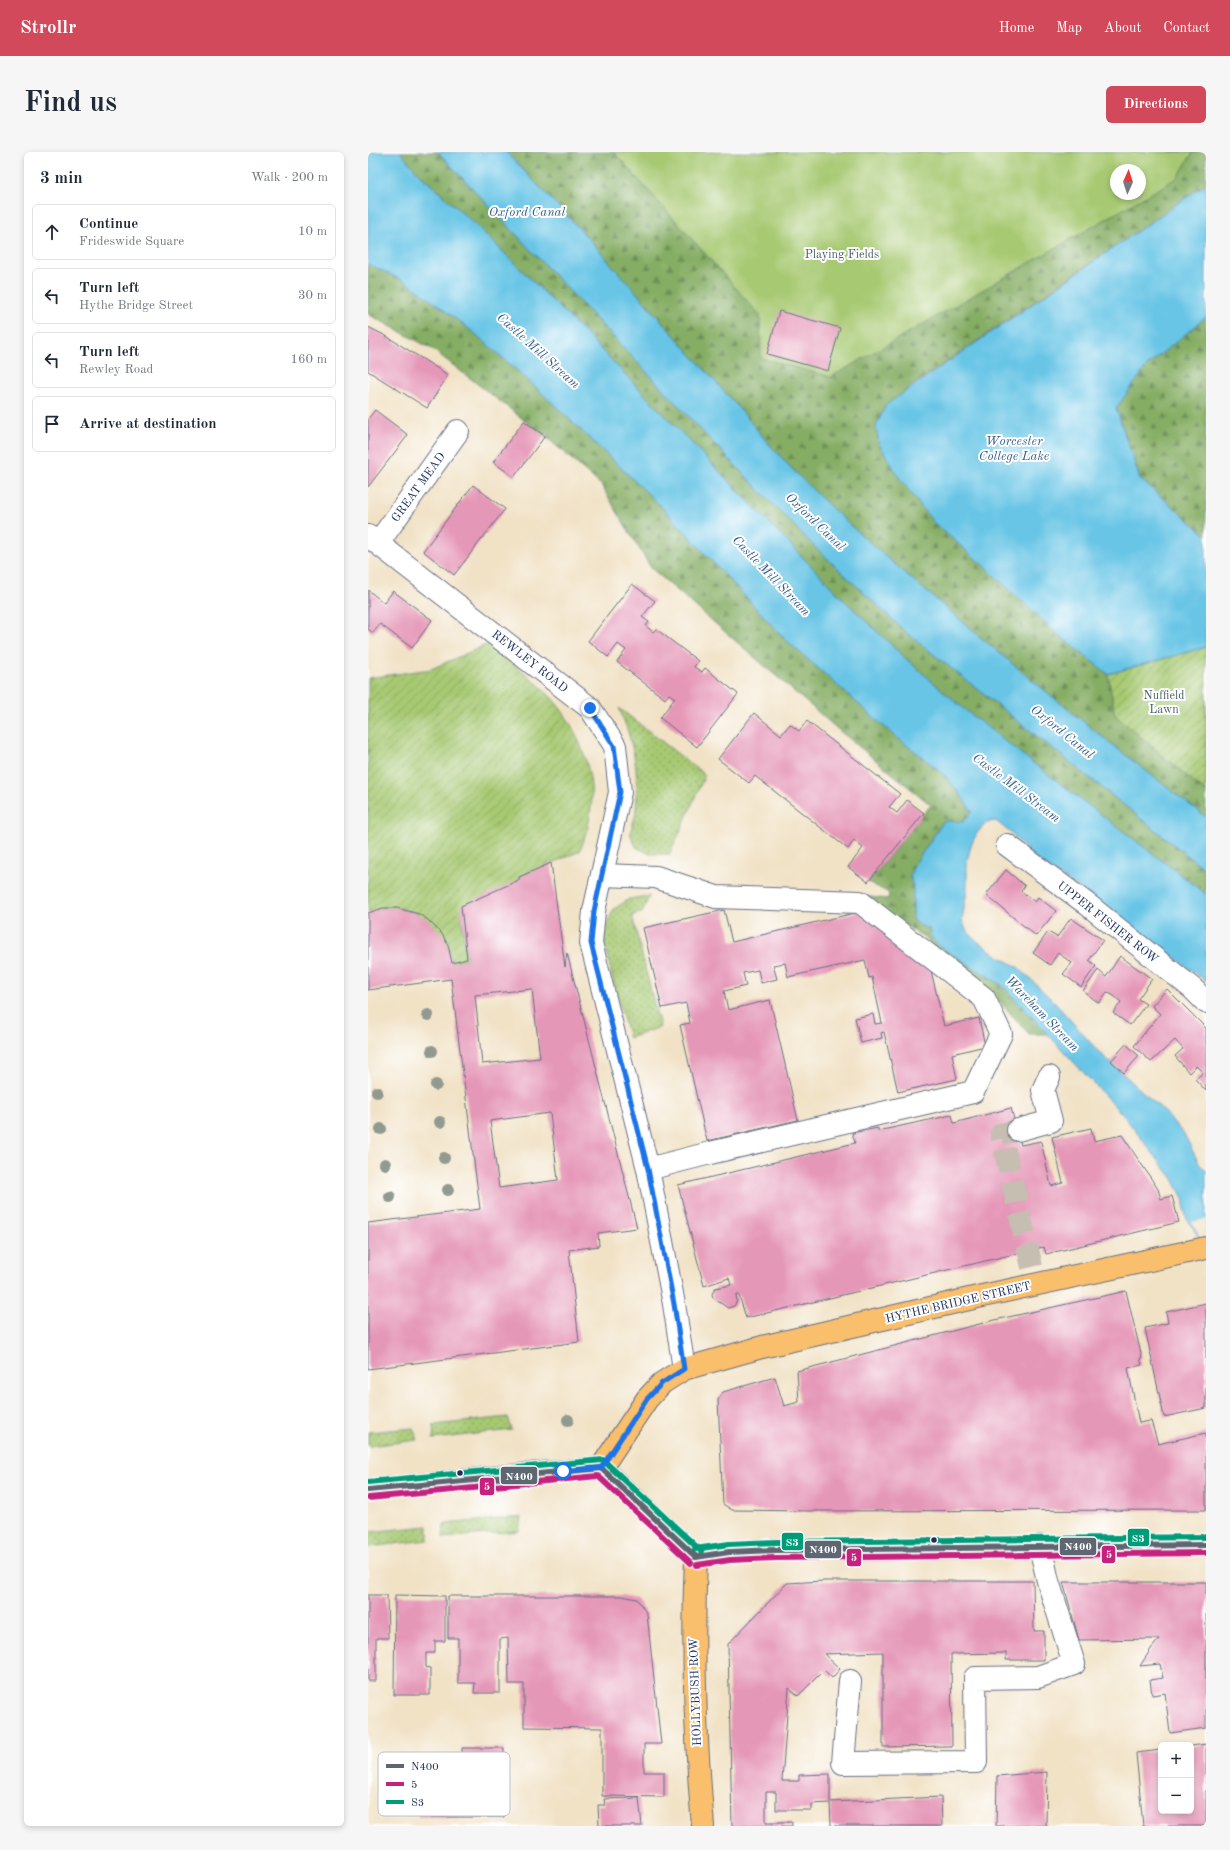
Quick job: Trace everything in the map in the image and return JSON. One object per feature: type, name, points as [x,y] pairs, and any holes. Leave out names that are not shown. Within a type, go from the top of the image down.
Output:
[{"type":"main road","name":"HYTHE BRIDGE STREET","points":[[684,1369],[711,1360],[1036,1284],[1206,1248]]},
{"type":"main road","points":[[601,1468],[647,1399],[662,1383],[684,1369]]},
{"type":"main road","points":[[368,1490],[601,1468],[696,1557]]},
{"type":"main road","name":"HOLLYBUSH ROW","points":[[696,1557],[693,1649],[696,1743],[703,1826]]},
{"type":"street","name":"GREAT MEAD","points":[[373,539],[458,431]]},
{"type":"street","name":"REWLEY ROAD","points":[[373,539],[590,708],[614,746],[620,792],[594,911],[591,943],[648,1169],[674,1304],[684,1369]]},
{"type":"street","name":"UPPER FISHER ROW","points":[[1007,845],[1093,909],[1193,989],[1206,1002]]},
{"type":"street","points":[[602,875],[656,877],[716,897],[860,902],[984,998],[1002,1034],[972,1092],[710,1153],[648,1169]]},
{"type":"street","points":[[1018,1130],[1050,1121],[1043,1090],[1049,1077]]},
{"type":"street","points":[[696,1557],[731,1551],[772,1549],[827,1550],[1206,1545]]},
{"type":"street","points":[[850,1681],[843,1763],[976,1762],[975,1678],[1038,1677],[1074,1664],[1048,1581],[1040,1546]]},
{"type":"green space","points":[[400,152],[438,152],[727,457],[815,547],[908,634],[1206,870],[1206,894],[964,709],[905,658],[847,603],[578,326],[478,227],[418,173]]},
{"type":"green space","points":[[506,152],[614,152],[760,315],[761,358],[831,377],[1139,200],[1146,200],[1146,196],[1177,178],[1193,152],[1206,152],[1206,184],[904,391],[933,522],[984,566],[1060,636],[1108,674],[1115,715],[1206,697],[1206,817],[1106,740],[1041,687],[891,561],[839,515],[766,441],[744,414],[579,228]]},
{"type":"green space","name":"Playing Fields","points":[[614,152],[1193,152],[1177,178],[1146,196],[1146,164],[1110,164],[1110,200],[1139,200],[831,377],[761,358],[760,315]]},
{"type":"green space","points":[[368,264],[406,282],[434,302],[473,332],[529,381],[656,501],[786,640],[889,731],[945,775],[972,812],[963,822],[943,822],[913,867],[910,876],[913,886],[913,920],[929,928],[931,937],[1002,985],[1049,1034],[1029,1034],[992,993],[941,956],[925,938],[861,896],[888,899],[889,893],[868,882],[931,805],[841,732],[651,568],[601,485],[545,436],[432,349],[368,314]]},
{"type":"green space","points":[[1206,317],[1206,535],[1140,479],[1116,408],[1148,365]]},
{"type":"green space","points":[[488,644],[538,684],[563,712],[575,733],[585,757],[591,783],[592,795],[590,813],[587,830],[580,851],[519,877],[519,880],[462,913],[461,915],[467,959],[452,963],[448,945],[419,914],[397,908],[383,908],[368,913],[368,678],[431,669]]},
{"type":"green space","name":"Nuffield Lawn","points":[[1206,647],[1206,792],[1115,715],[1108,674]]},
{"type":"green space","points":[[619,708],[705,775],[670,854],[650,854],[636,847],[630,833],[636,812],[636,770],[632,745]]},
{"type":"green space","points":[[649,896],[642,913],[632,915],[660,1027],[629,1038],[613,981],[604,939],[607,923],[614,909],[629,899]]},
{"type":"green space","points":[[508,1417],[512,1430],[433,1439],[434,1425]]},
{"type":"green space","points":[[413,1428],[418,1440],[368,1446],[368,1432]]},
{"type":"green space","points":[[521,1517],[519,1531],[443,1538],[444,1524]]},
{"type":"green space","points":[[428,1526],[428,1540],[368,1547],[368,1532]]},
{"type":"water","points":[[368,152],[400,152],[418,173],[478,227],[578,326],[847,603],[905,658],[964,709],[1206,894],[1206,981],[1092,897],[1035,859],[1012,834],[996,821],[987,822],[977,833],[971,845],[967,862],[967,890],[962,920],[966,930],[977,941],[998,956],[1018,967],[1056,1004],[1098,1051],[1165,1112],[1185,1136],[1200,1165],[1206,1170],[1206,1248],[1186,1217],[1183,1198],[1173,1179],[1123,1115],[1002,985],[939,946],[931,937],[929,928],[923,927],[913,920],[913,886],[910,876],[913,867],[943,822],[963,822],[972,812],[960,794],[945,775],[889,731],[786,640],[656,501],[529,381],[473,332],[434,302],[406,282],[368,264]]},
{"type":"water","name":"Oxford Canal","points":[[438,152],[506,152],[579,228],[744,414],[766,441],[839,515],[891,561],[1041,687],[1139,766],[1206,817],[1206,870],[908,634],[815,547],[727,457]]},
{"type":"water","name":"Worcester College Lake","points":[[1206,184],[1206,317],[1148,365],[1116,408],[1140,479],[1206,535],[1206,647],[1108,674],[1060,636],[984,566],[933,522],[901,480],[879,444],[876,426],[886,405]]},
{"type":"pier","points":[[1206,1219],[1206,1248],[1191,1222]]},
{"type":"building","points":[[779,311],[840,328],[828,371],[767,354]]},
{"type":"building","points":[[368,327],[386,336],[448,375],[427,408],[368,371]]},
{"type":"building","points":[[375,410],[408,435],[368,487],[368,419]]},
{"type":"building","points":[[524,421],[545,436],[514,477],[493,462]]},
{"type":"building","points":[[473,485],[505,509],[454,575],[423,551]]},
{"type":"building","points":[[632,584],[655,601],[642,617],[649,622],[646,626],[653,632],[656,629],[698,661],[694,667],[702,672],[705,668],[738,694],[697,747],[660,718],[675,698],[669,694],[665,699],[617,662],[626,650],[618,644],[608,657],[588,641]]},
{"type":"building","points":[[368,590],[384,603],[393,591],[432,620],[412,648],[380,624],[373,633],[368,629]]},
{"type":"building","points":[[754,713],[781,735],[790,724],[799,731],[807,721],[900,794],[889,807],[897,813],[907,800],[924,813],[868,882],[848,867],[863,848],[854,840],[848,849],[755,776],[749,783],[718,759]]},
{"type":"building","points":[[551,863],[565,967],[567,953],[637,1228],[598,1233],[599,1246],[569,1250],[579,1342],[368,1369],[368,1223],[480,1209],[451,979],[368,990],[368,913],[383,908],[397,908],[419,914],[428,920],[442,934],[448,945],[452,963],[467,959],[461,906],[519,880],[519,877]],"holes":[[[532,989],[540,1058],[482,1064],[475,995]],[[550,1113],[558,1180],[499,1188],[490,1121]]]},
{"type":"building","points":[[1006,870],[1025,886],[1021,891],[1035,902],[1038,897],[1056,911],[1036,936],[986,895]]},
{"type":"building","points":[[853,907],[929,962],[944,1026],[979,1018],[985,1046],[952,1054],[957,1079],[898,1092],[884,1032],[881,1033],[882,1038],[861,1043],[855,1018],[873,1014],[875,1024],[882,1023],[872,977],[869,978],[865,960],[788,977],[785,963],[773,965],[777,979],[761,983],[758,970],[743,973],[746,986],[724,991],[728,1010],[770,1000],[798,1120],[707,1141],[680,1025],[690,1023],[686,1003],[662,1008],[643,928],[724,910],[732,942],[855,913]]},
{"type":"building","points":[[1071,918],[1103,940],[1089,960],[1096,966],[1081,987],[1063,974],[1072,963],[1058,953],[1050,965],[1033,953],[1048,932],[1057,937]]},
{"type":"building","points":[[1120,956],[1152,979],[1138,999],[1146,1004],[1130,1025],[1113,1013],[1121,1002],[1114,996],[1107,992],[1099,1003],[1083,991],[1098,970],[1106,977]]},
{"type":"building","points":[[1167,989],[1206,1028],[1206,1091],[1195,1079],[1203,1073],[1196,1066],[1189,1073],[1175,1056],[1183,1049],[1175,1040],[1151,1062],[1134,1046],[1160,1014],[1152,1006]]},
{"type":"building","points":[[1126,1044],[1139,1056],[1124,1073],[1111,1061]]},
{"type":"building","points":[[1011,1108],[1021,1145],[1041,1141],[1051,1186],[1063,1183],[1052,1137],[1091,1128],[1094,1141],[1122,1135],[1158,1189],[1161,1199],[1172,1196],[1179,1222],[1046,1254],[1044,1247],[746,1318],[739,1295],[736,1295],[737,1301],[734,1306],[728,1308],[713,1298],[712,1294],[715,1288],[731,1285],[729,1278],[704,1286],[678,1185],[855,1143],[852,1133],[878,1128],[878,1131],[952,1115],[954,1123]]},
{"type":"building","points":[[1126,1291],[1142,1358],[1140,1358],[1142,1365],[1128,1368],[1139,1423],[1151,1421],[1158,1444],[1206,1433],[1206,1510],[809,1511],[732,1510],[723,1504],[718,1400],[723,1392],[775,1377],[784,1406],[799,1402],[797,1371],[995,1320]]},
{"type":"building","points":[[1206,1303],[1206,1408],[1164,1417],[1145,1328],[1168,1323],[1166,1312]]},
{"type":"building","points":[[824,1581],[1033,1581],[1034,1631],[1044,1631],[1044,1660],[1006,1660],[1006,1653],[951,1654],[952,1746],[883,1747],[883,1652],[824,1654],[840,1669],[832,1678],[824,1670],[798,1696],[789,1688],[782,1781],[799,1781],[799,1775],[830,1774],[830,1802],[941,1797],[942,1826],[831,1826],[830,1803],[812,1804],[812,1810],[776,1810],[776,1792],[766,1792],[766,1822],[792,1822],[792,1826],[732,1826],[728,1644],[787,1583]]},
{"type":"building","points":[[1063,1582],[1206,1582],[1206,1728],[1170,1733],[1165,1693],[1152,1695],[1150,1680],[1163,1678],[1160,1664],[1140,1666],[1159,1639],[1079,1640]]},
{"type":"building","points":[[368,1595],[387,1595],[388,1638],[376,1638],[376,1681],[368,1681]]},
{"type":"building","points":[[395,1595],[445,1596],[445,1641],[435,1641],[435,1653],[426,1653],[426,1667],[430,1668],[430,1695],[394,1695]]},
{"type":"building","points":[[448,1596],[621,1596],[637,1599],[647,1614],[661,1744],[644,1744],[644,1772],[664,1772],[664,1797],[602,1796],[602,1728],[524,1727],[524,1684],[509,1684],[508,1638],[500,1639],[500,1693],[474,1693],[475,1683],[458,1683],[458,1638],[448,1638]]},
{"type":"building","points":[[1206,1744],[1206,1826],[1143,1826],[1136,1753],[1158,1750],[1158,1814],[1194,1814],[1194,1746]]},
{"type":"building","points":[[462,1748],[504,1748],[504,1752],[462,1752]]},
{"type":"building","points":[[1047,1772],[1046,1826],[996,1826],[997,1776]]},
{"type":"building","points":[[639,1798],[642,1826],[599,1826],[598,1805],[605,1805],[604,1799]]},
{"type":"building","points":[[419,1816],[504,1816],[504,1817]]},
{"type":"tunnel","points":[[1018,1130],[1001,1134],[1036,1284]]},
{"type":"transit line","name":"S3","points":[[368,1482],[603,1460],[701,1551]]},
{"type":"transit line","name":"N400","points":[[368,1490],[601,1468],[696,1557]]},
{"type":"transit line","name":"5","points":[[369,1498],[598,1476],[691,1563]]},
{"type":"transit line","name":"S3","points":[[695,1549],[729,1544],[777,1542],[1206,1537]]},
{"type":"transit line","name":"N400","points":[[696,1557],[729,1552],[777,1550],[1206,1545]]},
{"type":"transit line","name":"5","points":[[697,1565],[730,1560],[777,1558],[1206,1553]]},
{"type":"route","points":[[563,1471],[601,1468],[647,1399],[662,1383],[684,1369],[674,1304],[648,1169],[591,943],[594,911],[620,792],[614,746],[590,708]]},
{"type":"water label","name":"Castle Mill Stream","points":[[539,350]]},
{"type":"water label","name":"Castle Mill Stream","points":[[772,575]]},
{"type":"water label","name":"Castle Mill Stream","points":[[1017,787]]},
{"type":"water label","name":"Wareham Stream","points":[[1043,1013]]}]
